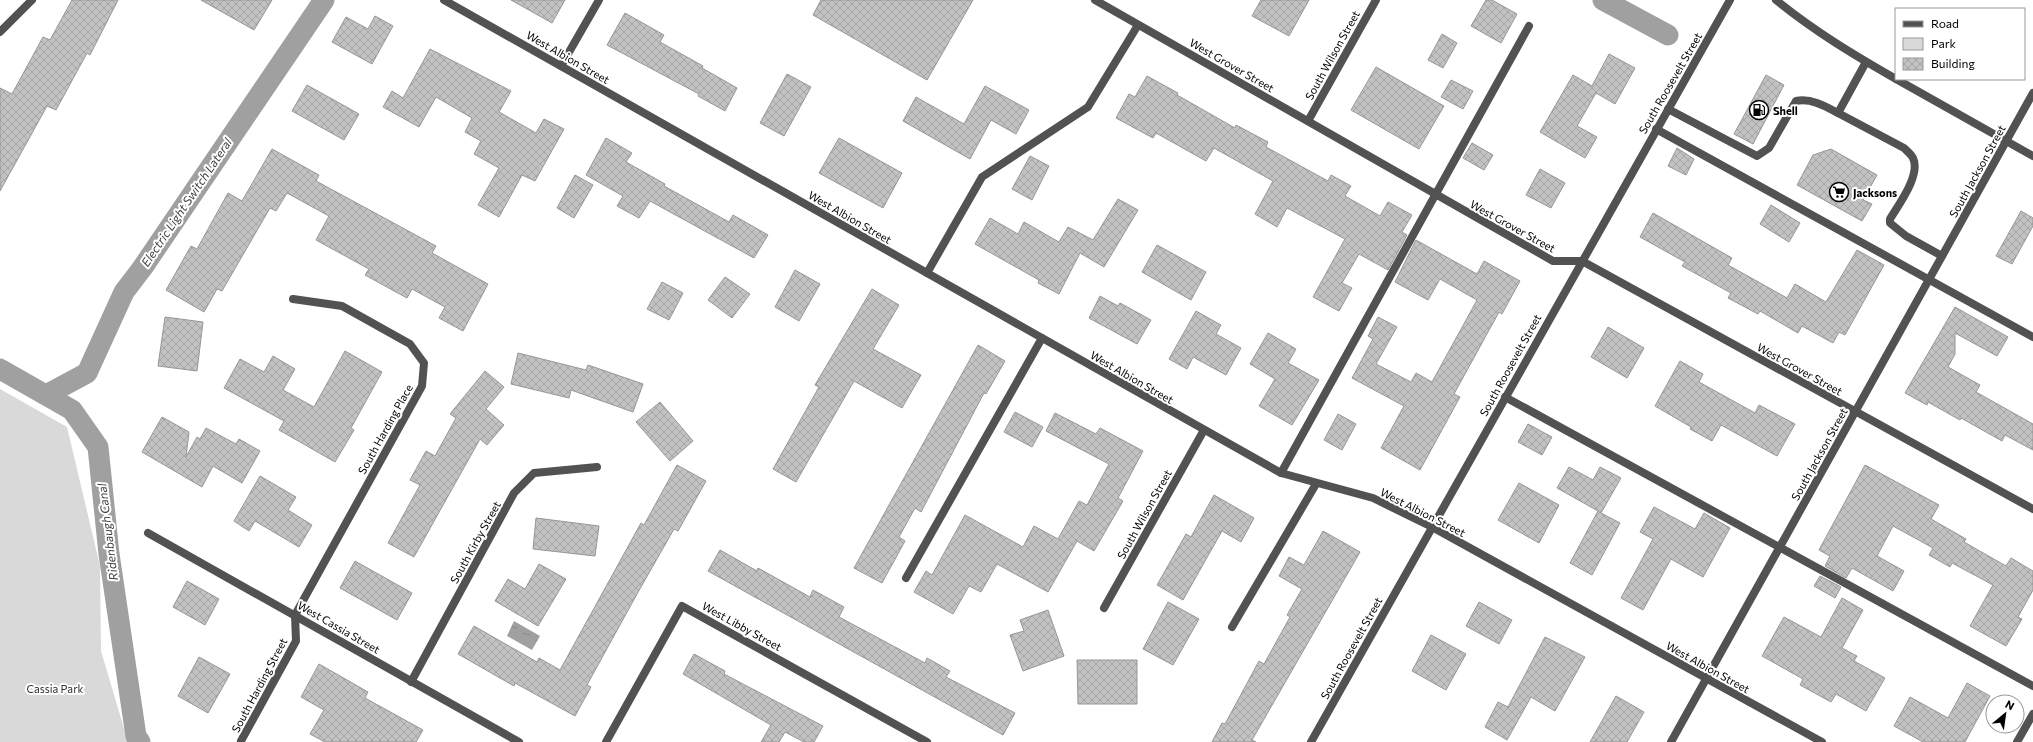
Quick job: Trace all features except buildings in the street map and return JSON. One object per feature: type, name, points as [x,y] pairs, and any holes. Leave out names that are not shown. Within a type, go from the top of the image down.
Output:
[{"type":"street","points":[[0,32],[32,0]]},
{"type":"street","name":"West Albion Street","points":[[444,0],[1280,474],[1373,498],[1432,528],[1822,742]]},
{"type":"street","points":[[561,66],[599,0]]},
{"type":"street","name":"West Grover Street","points":[[1095,0],[1553,261],[1582,262],[2033,509]]},
{"type":"street","name":"South Wilson Street","points":[[1308,122],[1376,0]]},
{"type":"street","name":"South Roosevelt Street","points":[[1311,742],[1730,0]]},
{"type":"street","points":[[1776,0],[1804,23],[1841,48],[1895,78]]},
{"type":"street","points":[[927,273],[982,177],[1088,107],[1138,24]]},
{"type":"street","points":[[1280,474],[1529,26]]},
{"type":"street","points":[[1838,113],[1866,62]]},
{"type":"street","points":[[1898,80],[2033,156]]},
{"type":"street","name":"South Jackson Street","points":[[1671,742],[2033,94]]},
{"type":"street","points":[[1668,109],[1757,156],[1769,148],[1796,101],[1804,100],[1838,113],[1904,148],[1913,157],[1915,167],[1911,183],[1890,219],[1890,223],[1906,236],[1942,256]]},
{"type":"street","points":[[1656,129],[2033,337]]},
{"type":"street","name":"South Harding Place","points":[[293,299],[342,306],[410,344],[424,363],[422,386],[295,615]]},
{"type":"street","points":[[906,578],[1042,338]]},
{"type":"street","points":[[1505,397],[2033,686]]},
{"type":"street","name":"South Wilson Street","points":[[1104,608],[1204,430]]},
{"type":"street","name":"South Kirby Street","points":[[411,682],[514,493],[534,473],[597,468]]},
{"type":"street","points":[[1232,627],[1316,484]]},
{"type":"street","name":"West Cassia Street","points":[[148,533],[519,742]]},
{"type":"street","name":"West Libby Street","points":[[606,742],[682,606],[927,742]]},
{"type":"street","name":"South Harding Street","points":[[241,742],[296,641],[295,615]]},
{"type":"street","points":[[2017,742],[2033,714]]},
{"type":"green space","name":"Cassia Park","points":[[0,389],[67,427],[100,566],[101,651],[128,742],[0,742]]},
{"type":"water","points":[[514,621],[540,636],[532,650],[507,636]]},
{"type":"waterway","name":"Electric Light Switch Lateral","points":[[46,395],[87,373],[124,292],[143,267],[324,0]]},
{"type":"waterway","name":"Electric Light Switch Lateral","points":[[1603,0],[1668,35]]},
{"type":"waterway","name":"Ridenbaugh Canal","points":[[0,369],[72,410],[98,447],[109,554],[136,736],[140,742]]},
{"type":"place","name":"Shell","points":[[1759,110]]},
{"type":"place","name":"Jacksons","points":[[1839,192]]}]
